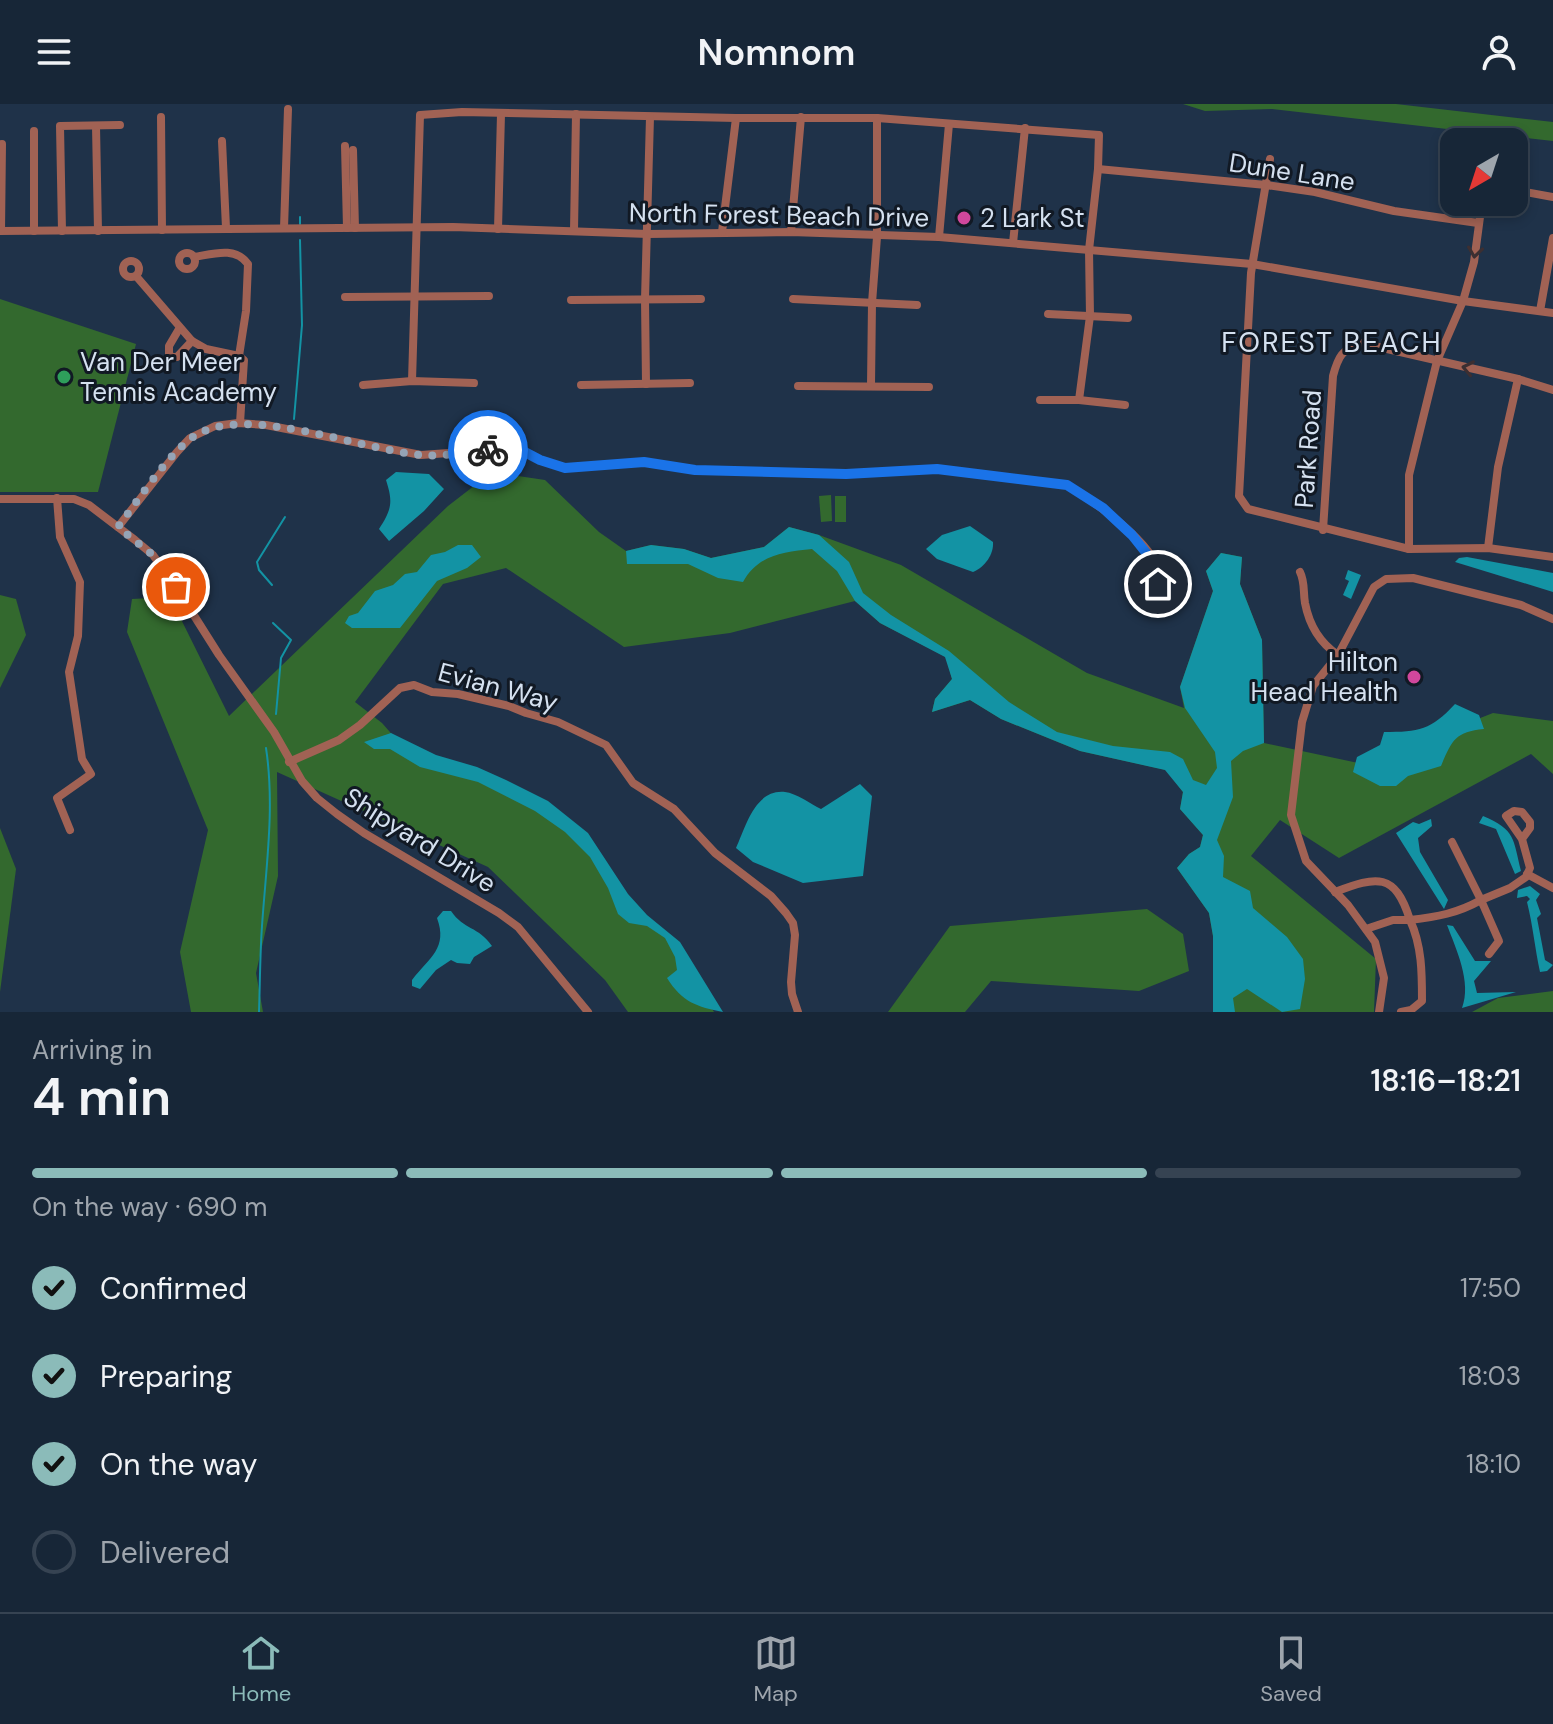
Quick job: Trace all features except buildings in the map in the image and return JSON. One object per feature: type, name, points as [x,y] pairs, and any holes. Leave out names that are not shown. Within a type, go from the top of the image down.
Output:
[{"type":"street","points":[[284,228],[288,109]]},
{"type":"street","points":[[412,381],[420,115],[462,112],[877,118],[1099,135],[1089,250],[1090,316],[1079,400]]},
{"type":"street","points":[[498,229],[501,114]]},
{"type":"street","points":[[574,230],[576,114]]},
{"type":"street","points":[[161,117],[162,230]]},
{"type":"street","points":[[646,384],[650,117]]},
{"type":"street","points":[[791,232],[801,117]]},
{"type":"street","points":[[722,232],[736,118]]},
{"type":"street","points":[[871,385],[877,237],[877,118]]},
{"type":"street","points":[[939,237],[949,124]]},
{"type":"street","points":[[62,231],[60,126],[120,125]]},
{"type":"street","points":[[96,126],[98,231]]},
{"type":"street","points":[[1013,243],[1025,128]]},
{"type":"street","points":[[34,131],[34,231]]},
{"type":"street","points":[[222,141],[226,228]]},
{"type":"street","points":[[1,231],[2,144]]},
{"type":"street","points":[[349,148],[351,228]]},
{"type":"street","points":[[1270,159],[1252,264],[1239,496],[1248,509],[1409,549],[1488,548],[1553,557]]},
{"type":"street","name":"Dune Lane","points":[[1098,169],[1266,185],[1315,192],[1394,211],[1478,223]]},
{"type":"street","points":[[1528,193],[1553,197]]},
{"type":"street","points":[[1409,549],[1409,475],[1437,361],[1463,301],[1474,262],[1479,216]]},
{"type":"street","name":"North Forest Beach Drive","points":[[1,231],[416,227],[648,234],[791,232],[939,237],[1252,264],[1463,301],[1553,313]]},
{"type":"street","points":[[1540,311],[1553,238]]},
{"type":"street","points":[[194,257],[225,252],[238,255],[248,264],[246,311],[239,356]]},
{"type":"street","points":[[136,276],[192,341],[206,349],[239,356],[244,360],[240,423]]},
{"type":"street","points":[[345,297],[489,296]]},
{"type":"street","points":[[571,300],[701,299]]},
{"type":"street","points":[[793,299],[917,305]]},
{"type":"street","points":[[1048,314],[1128,318]]},
{"type":"street","points":[[179,329],[169,346],[172,357],[177,357],[192,341]]},
{"type":"street","name":"Park Road","points":[[1323,530],[1333,376],[1338,357],[1348,347],[1361,343],[1553,390]]},
{"type":"street","points":[[1488,548],[1498,467],[1518,379]]},
{"type":"street","points":[[363,385],[412,381],[474,383]]},
{"type":"street","points":[[581,385],[690,383]]},
{"type":"street","points":[[798,386],[929,387]]},
{"type":"street","points":[[1040,400],[1125,405]]},
{"type":"street","points":[[118,527],[190,438],[215,426],[240,423],[266,425],[421,455],[517,448],[565,468],[644,462],[695,470],[846,474],[937,469],[1067,485],[1120,522],[1155,564],[1159,575],[1152,604]]},
{"type":"street","points":[[57,498],[60,537],[80,582],[78,636],[69,672],[82,759],[91,774],[57,798],[70,830]]},
{"type":"street","name":"Shipyard Drive","points":[[0,499],[74,499],[89,505],[153,555],[274,732],[289,762],[317,798],[364,833],[518,927],[588,1012]]},
{"type":"street","points":[[1300,572],[1311,624],[1326,647],[1338,655]]},
{"type":"street","points":[[1382,1011],[1384,978],[1375,942],[1306,861],[1291,815],[1302,722],[1313,686],[1338,655],[1374,587],[1386,579],[1413,578],[1521,605],[1553,619]]},
{"type":"street","name":"Evian Way","points":[[289,762],[339,740],[400,688],[414,685],[432,692],[458,694],[509,706],[558,722],[606,745],[633,783],[674,809],[715,853],[771,896],[786,913],[793,923],[795,935],[791,982],[798,1012]]},
{"type":"street","points":[[1366,929],[1393,920],[1440,917],[1510,888],[1530,868],[1522,839]]},
{"type":"street","points":[[1452,842],[1499,941],[1496,949],[1489,954]]},
{"type":"street","points":[[1527,874],[1553,888]]},
{"type":"street","points":[[1335,892],[1379,879],[1390,882],[1405,904],[1420,947],[1422,1001],[1411,1010],[1401,1012]]},
{"type":"shaded area","points":[[1183,104],[1396,104],[1553,122],[1553,141],[1528,138],[1528,128],[1440,128],[1272,109],[1205,111]]},
{"type":"shaded area","name":"Van Der Meer Tennis Academy","points":[[0,299],[136,344],[98,492],[0,492]]},
{"type":"shaded area","points":[[396,472],[429,474],[444,489],[389,541],[379,529],[390,505],[386,480]]},
{"type":"shaded area","points":[[492,472],[545,480],[599,532],[626,551],[651,545],[684,549],[711,558],[764,547],[789,527],[819,535],[901,565],[1087,673],[1184,708],[1180,687],[1213,591],[1206,571],[1221,553],[1242,557],[1240,584],[1262,640],[1264,743],[1363,764],[1493,713],[1553,721],[1553,774],[1531,754],[1339,858],[1280,820],[1251,856],[1376,959],[1374,1012],[1213,1012],[1213,936],[1209,913],[1177,868],[1200,847],[1203,835],[1180,809],[1183,792],[1166,770],[1080,751],[1001,719],[970,700],[932,712],[935,699],[952,679],[946,657],[880,623],[855,601],[730,633],[624,647],[506,568],[443,584],[355,702],[382,723],[404,748],[530,794],[590,842],[635,914],[669,935],[714,1012],[628,1012],[605,980],[488,867],[277,772],[278,876],[256,973],[263,1012],[191,1012],[180,952],[208,830],[127,632],[132,599],[170,597],[229,716],[448,506]]},
{"type":"shaded area","points":[[831,495],[832,521],[821,522],[819,496]]},
{"type":"shaded area","points":[[835,496],[846,496],[846,522],[835,522]]},
{"type":"shaded area","points":[[970,526],[993,542],[990,555],[977,570],[973,572],[937,559],[926,549],[942,535]]},
{"type":"shaded area","points":[[789,527],[819,535],[849,562],[863,593],[891,615],[949,651],[1009,702],[1057,732],[1113,746],[1170,752],[1183,759],[1193,780],[1206,785],[1217,768],[1215,752],[1185,708],[1180,687],[1213,591],[1206,571],[1221,553],[1242,557],[1240,584],[1262,640],[1264,743],[1243,751],[1231,761],[1233,797],[1217,840],[1224,856],[1223,877],[1250,891],[1253,908],[1287,937],[1303,959],[1305,979],[1300,1009],[1282,1012],[1247,989],[1233,998],[1235,1012],[1213,1012],[1213,936],[1209,913],[1177,868],[1200,847],[1203,835],[1180,809],[1183,792],[1165,770],[1080,751],[1001,719],[970,700],[932,712],[935,699],[952,679],[945,657],[880,623],[855,601],[837,571],[812,549],[772,556],[756,566],[743,582],[718,578],[688,564],[627,564],[626,551],[651,545],[684,549],[711,558],[764,547]]},
{"type":"shaded area","points":[[458,545],[472,545],[481,557],[467,568],[437,581],[400,628],[352,628],[345,623],[349,616],[358,613],[375,591],[393,585],[405,574],[417,572],[431,555]]},
{"type":"shaded area","points":[[1467,557],[1553,573],[1553,592],[1455,562]]},
{"type":"shaded area","points":[[1348,570],[1361,575],[1351,599],[1343,595],[1349,581],[1345,579]]},
{"type":"shaded area","points":[[0,595],[16,599],[26,635],[0,688]]},
{"type":"shaded area","points":[[1455,704],[1479,715],[1484,729],[1467,732],[1456,739],[1441,766],[1408,776],[1396,786],[1380,786],[1353,772],[1357,757],[1380,745],[1384,732],[1424,728]]},
{"type":"shaded area","points":[[391,733],[436,755],[477,767],[548,801],[588,833],[628,894],[647,915],[680,942],[723,1012],[698,1005],[678,993],[667,978],[677,970],[675,957],[665,938],[647,926],[629,923],[618,914],[608,888],[590,857],[565,832],[535,811],[478,782],[420,767],[390,749],[374,749],[364,742]]},
{"type":"shaded area","points":[[860,784],[872,796],[863,876],[803,883],[753,862],[736,848],[753,811],[766,796],[785,792],[821,809]]},
{"type":"shaded area","points":[[1483,816],[1507,831],[1521,871],[1515,874],[1496,829],[1479,823]]},
{"type":"shaded area","points":[[1431,819],[1432,826],[1418,838],[1420,852],[1448,900],[1444,909],[1396,833],[1413,822],[1419,824]]},
{"type":"shaded area","points":[[0,828],[16,869],[0,992]]},
{"type":"shaded area","points":[[1530,886],[1540,894],[1536,900],[1541,914],[1537,918],[1545,960],[1553,965],[1547,971],[1540,972],[1527,902],[1530,899],[1527,896],[1517,898],[1518,890]]},
{"type":"shaded area","points":[[1147,909],[1183,934],[1189,971],[1139,991],[991,981],[965,1012],[888,1012],[950,926]]},
{"type":"shaded area","points":[[443,911],[451,911],[492,946],[474,957],[470,964],[451,960],[436,970],[420,989],[412,986],[412,980],[439,945],[437,918]]},
{"type":"shaded area","points":[[1447,925],[1453,926],[1475,961],[1491,961],[1474,981],[1477,993],[1516,992],[1462,1008],[1464,977]]},
{"type":"shaded area","points":[[1553,991],[1553,1012],[1472,1012],[1498,998]]},
{"type":"waterway","points":[[300,217],[300,224]]},
{"type":"waterway","points":[[294,419],[302,325],[300,240]]},
{"type":"waterway","points":[[272,585],[259,570],[257,562],[285,517]]},
{"type":"waterway","points":[[273,623],[291,640],[281,658],[276,714]]},
{"type":"waterway","points":[[259,1012],[270,815],[266,748]]},
{"type":"way so far","points":[[176,587],[153,555],[118,527],[177,452],[202,431],[238,423],[266,425],[421,455],[488,450]]},
{"type":"place","name":"2 Lark St","points":[[964,218]]},
{"type":"place","name":"Van Der Meer Tennis Academy","points":[[64,377]]},
{"type":"place","name":"Hilton Head Health","points":[[1414,677]]},
{"type":"district","name":"FOREST BEACH","points":[[1332,342]]},
{"type":"route","points":[[488,450],[517,448],[565,468],[644,462],[695,470],[846,474],[937,469],[1067,485],[1103,508],[1132,535],[1155,564],[1158,584]]}]
